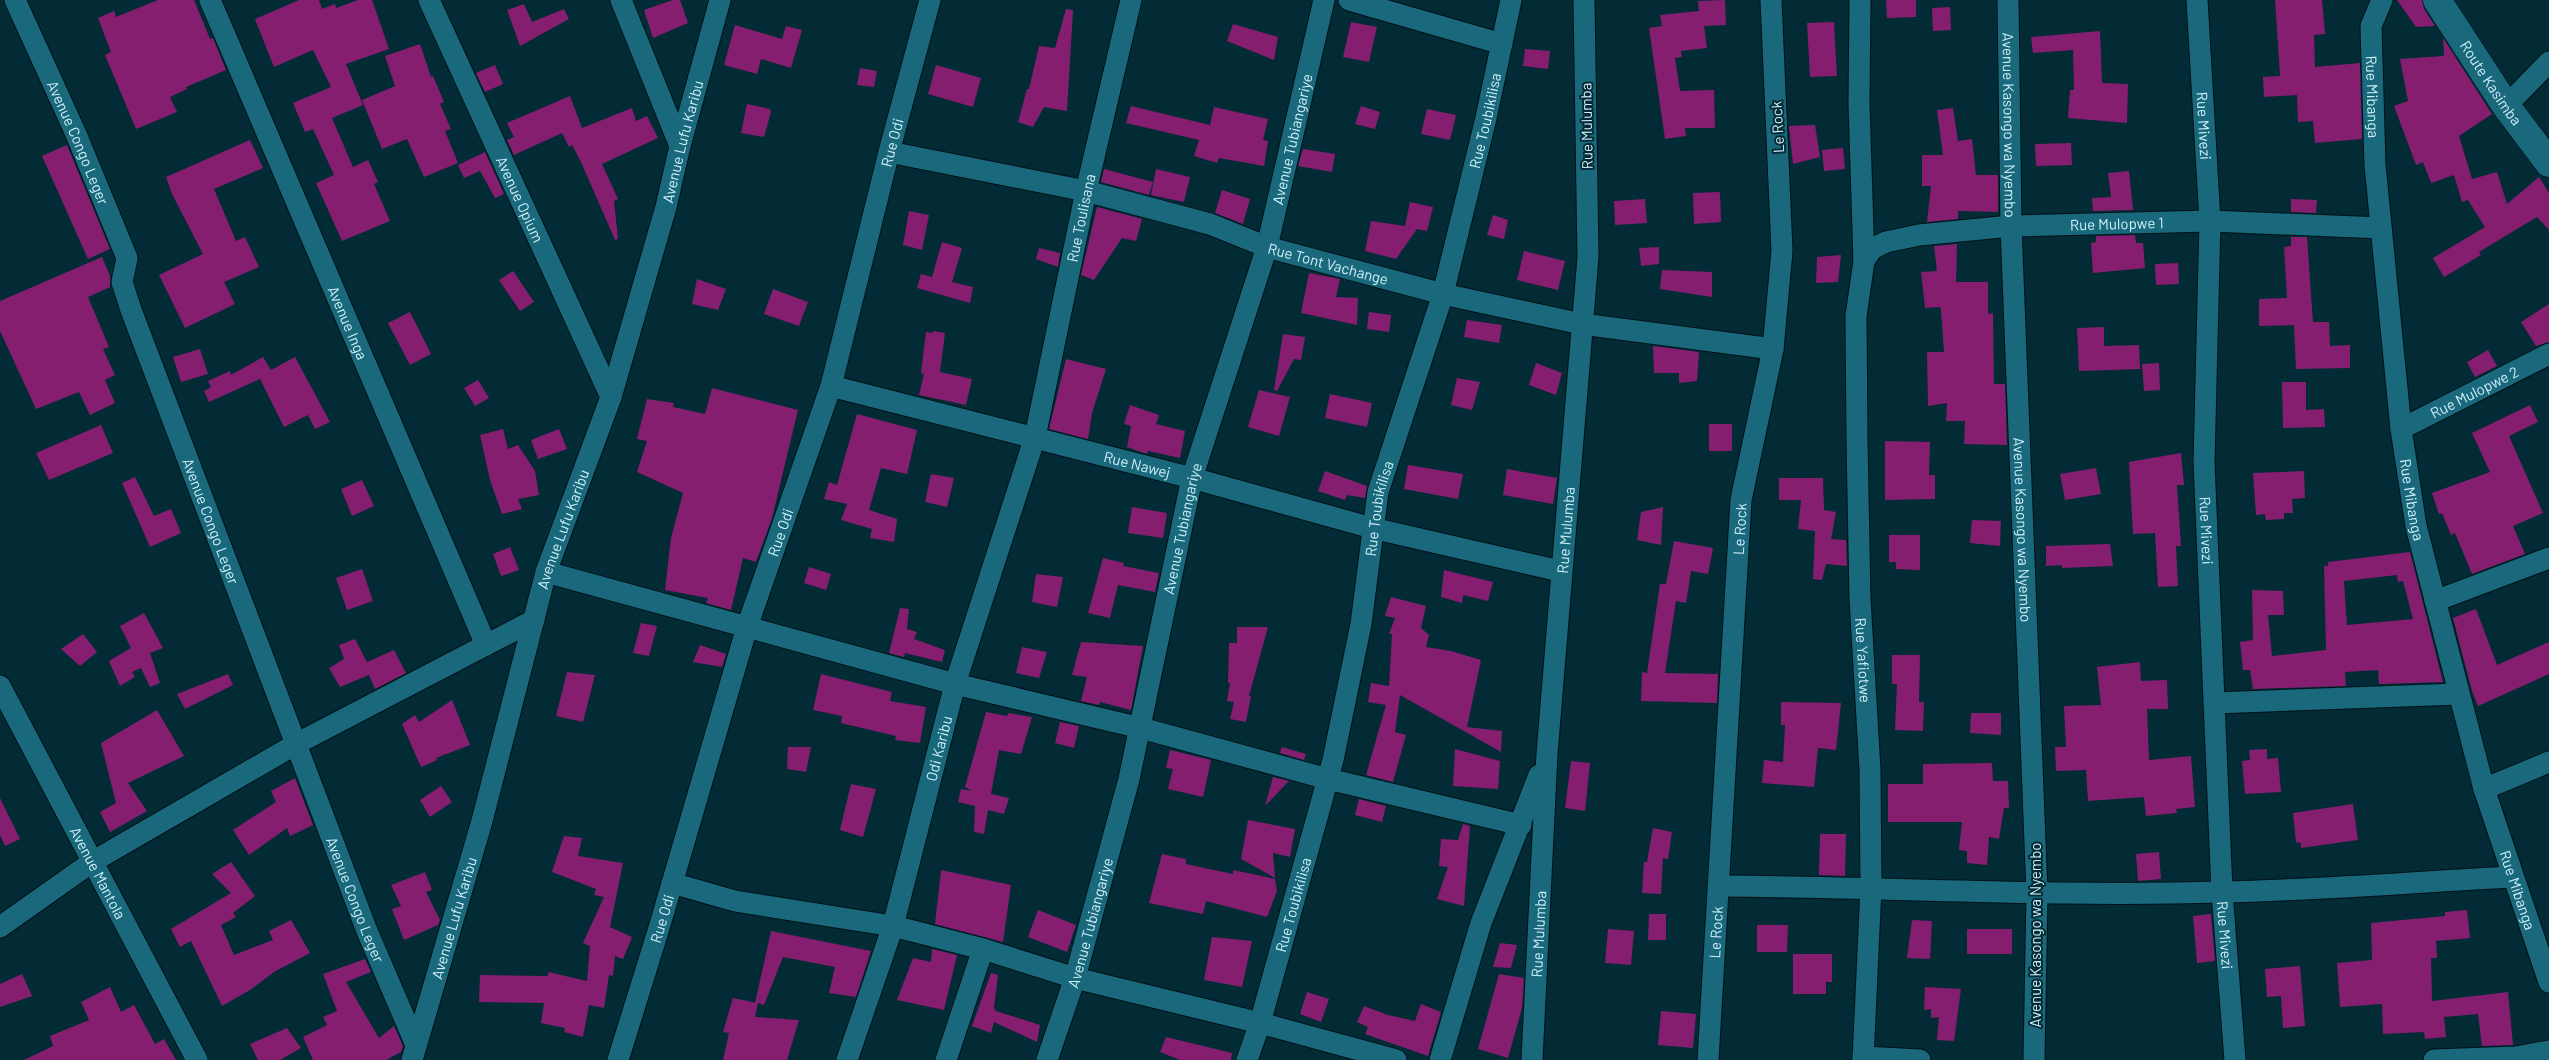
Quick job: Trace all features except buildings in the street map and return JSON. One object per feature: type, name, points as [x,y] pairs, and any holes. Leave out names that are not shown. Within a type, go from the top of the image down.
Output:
[{"type":"street","name":"Avenue Congo Leger","points":[[15,0],[76,134],[127,258],[122,282],[131,310],[366,931],[414,1052]]},
{"type":"street","name":"Avenue Inga","points":[[210,0],[486,645]]},
{"type":"street","name":"Avenue Opium","points":[[429,0],[611,397]]},
{"type":"street","points":[[622,0],[680,146]]},
{"type":"street","name":"Avenue Lufu Karibu","points":[[414,1052],[482,821],[546,572],[611,397],[666,207],[680,146],[720,0]]},
{"type":"street","name":"Rue Odi","points":[[618,1060],[672,884],[746,627],[831,386],[889,152],[930,0]]},
{"type":"street","name":"Rue Toulisana","points":[[1035,437],[1086,191],[1131,0]]},
{"type":"street","name":"Avenue Tubiangariye","points":[[1047,1060],[1075,978],[1142,728],[1192,478],[1267,247],[1324,0]]},
{"type":"street","points":[[1350,0],[1502,44]]},
{"type":"street","name":"Rue Toubikilisa","points":[[1247,1060],[1260,1023],[1328,779],[1361,624],[1378,492],[1443,294],[1511,0]]},
{"type":"street","name":"Rue Mulumba","points":[[1532,1060],[1547,754],[1560,571],[1588,257],[1584,0]]},
{"type":"street","name":"Le Rock","points":[[1708,1060],[1720,886],[1733,617],[1741,500],[1773,349],[1782,251],[1770,0]]},
{"type":"street","name":"Rue Yafiotwe","points":[[1860,0],[1859,104],[1864,261],[1856,316],[1857,430],[1860,599],[1870,770],[1870,887],[1863,1059]]},
{"type":"street","name":"Avenue Kasongo wa Nyembo","points":[[2008,0],[2011,226],[2037,893],[2034,1060]]},
{"type":"street","name":"Rue Mivezi","points":[[2197,0],[2210,221],[2204,462],[2222,892],[2234,1060]]},
{"type":"street","name":"Rue Mibanga","points":[[2382,0],[2371,26],[2375,165],[2401,429],[2416,526],[2484,789],[2512,877],[2548,979]]},
{"type":"street","name":"Route Kasimba","points":[[2436,0],[2506,106],[2549,163]]},
{"type":"street","points":[[2506,106],[2549,62]]},
{"type":"street","name":"Rue Tont Vachange","points":[[889,152],[1086,191],[1210,224],[1267,247],[1443,294],[1582,324],[1773,349]]},
{"type":"street","name":"Rue Mulopwe 1","points":[[1864,261],[1872,249],[1886,242],[1919,234],[2011,226],[2210,221],[2381,228]]},
{"type":"street","name":"Rue Mulopwe 2","points":[[2401,429],[2549,354]]},
{"type":"street","name":"Rue Nawej","points":[[831,386],[1192,478],[1372,528],[1560,571]]},
{"type":"street","name":"Odi Karibu","points":[[847,1060],[893,926],[955,684],[1035,437]]},
{"type":"street","points":[[2435,601],[2549,558]]},
{"type":"street","points":[[546,572],[955,684],[1142,728],[1328,779],[1521,825]]},
{"type":"street","points":[[0,927],[92,862],[296,744],[534,620]]},
{"type":"street","name":"Avenue Mantola","points":[[0,686],[197,1060]]},
{"type":"street","points":[[2214,703],[2459,694]]},
{"type":"street","points":[[1440,1060],[1481,923],[1503,864],[1521,825],[1547,754]]},
{"type":"street","points":[[2484,789],[2549,762]]},
{"type":"street","points":[[1720,886],[1870,887],[2037,893],[2222,892],[2512,877]]},
{"type":"street","points":[[672,884],[735,901],[893,926],[983,949],[1075,978],[1260,1023],[1396,1060]]},
{"type":"street","points":[[946,1060],[983,949]]},
{"type":"street","points":[[2434,1060],[2516,1057],[2549,1051]]},
{"type":"street","points":[[1863,1059],[1920,1060]]}]
